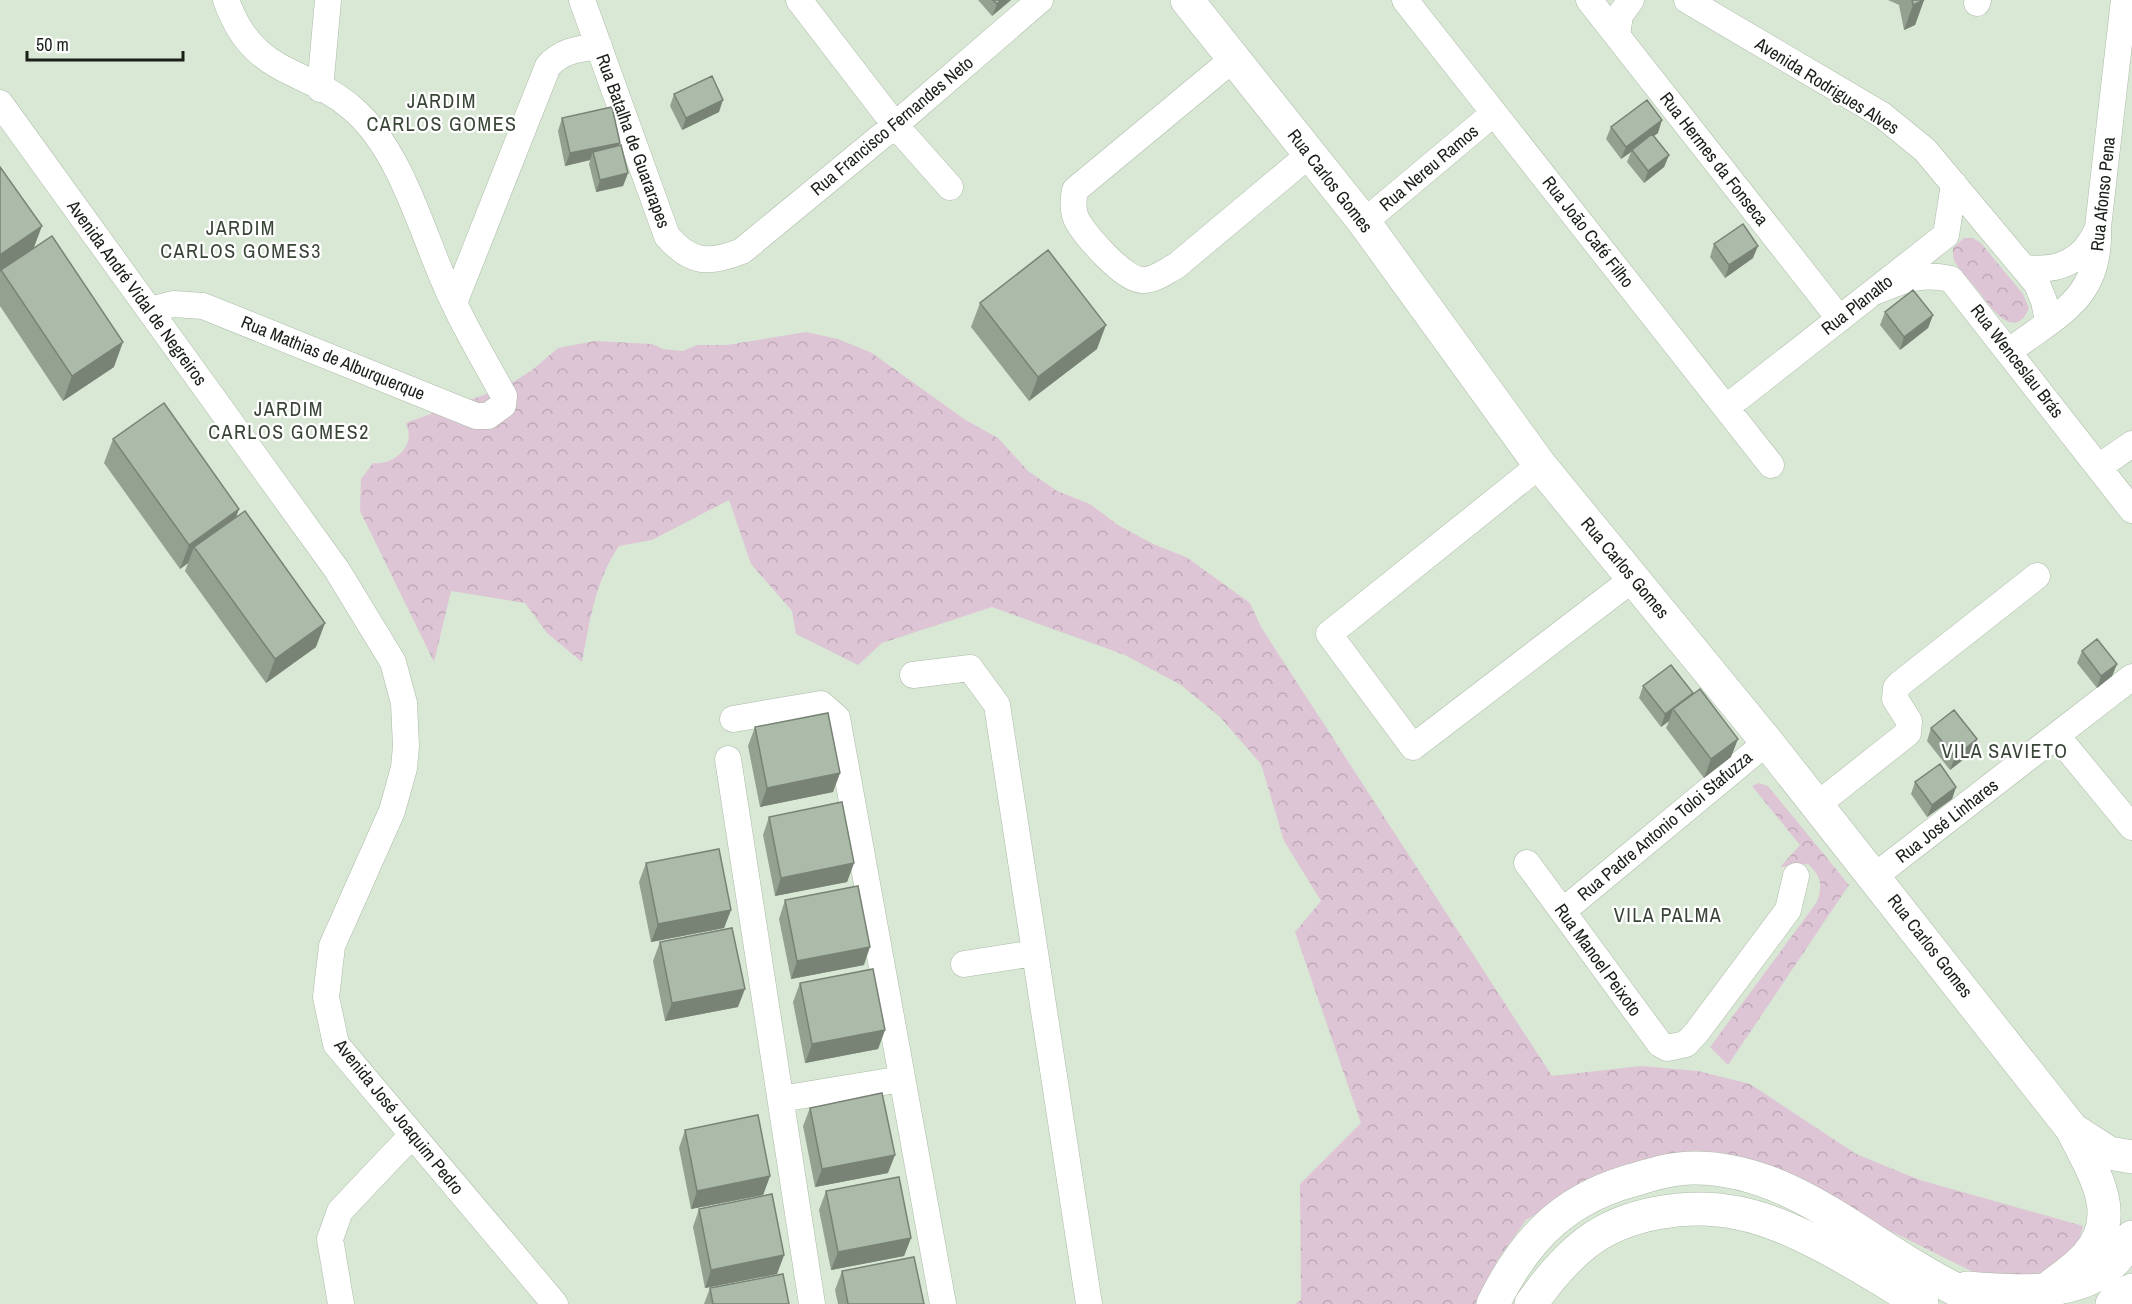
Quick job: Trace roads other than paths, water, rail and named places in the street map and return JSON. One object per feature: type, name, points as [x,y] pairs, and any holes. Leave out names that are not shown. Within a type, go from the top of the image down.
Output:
[{"type":"main road","name":"Rua Carlos Gomes","points":[[1187,0],[1364,222],[1540,465],[1875,876],[2072,1129]]},
{"type":"main road","points":[[2072,1129],[2109,1153],[2132,1157]]},
{"type":"main road","points":[[2046,1290],[2086,1257],[2097,1239],[2106,1209],[2101,1190],[2072,1129]]},
{"type":"main road","points":[[1493,1304],[1528,1245],[1560,1214],[1603,1189],[1657,1173],[1693,1168],[1728,1172],[1788,1191],[1846,1223],[1950,1287],[1993,1304]]},
{"type":"main road","points":[[1531,1304],[1552,1274],[1587,1242],[1624,1224],[1658,1212],[1697,1208],[1740,1213],[1779,1226],[1832,1252],[1922,1304]]},
{"type":"main road","points":[[1950,1287],[2018,1292],[2070,1285],[2093,1276],[2115,1261],[2132,1237]]},
{"type":"main road","points":[[2112,1304],[2132,1290]]},
{"type":"street","points":[[226,0],[230,13],[252,47],[272,65],[320,89],[353,109],[375,133],[398,171],[454,303]]},
{"type":"street","points":[[320,89],[323,28],[328,0]]},
{"type":"street","name":"Rua Batalha de Guararapes","points":[[582,0],[667,236],[681,252],[700,260],[721,260],[742,250]]},
{"type":"street","points":[[798,0],[895,125],[950,187]]},
{"type":"street","name":"Rua Francisco Fernandes Neto","points":[[742,250],[895,125],[1040,0]]},
{"type":"street","name":"Rua João Café Filho","points":[[1405,0],[1728,407],[1771,465]]},
{"type":"street","name":"Rua Hermes da Fonseca","points":[[1589,0],[1839,318]]},
{"type":"street","points":[[1617,35],[1620,15],[1631,0]]},
{"type":"street","name":"Avenida Rodrigues Alves","points":[[1687,0],[1881,115],[1925,150],[2025,268],[2044,301],[2048,321]]},
{"type":"street","name":"Rua Afonso Pena","points":[[2010,351],[2048,321],[2068,309],[2083,292],[2094,272],[2099,250],[2098,227],[2124,0]]},
{"type":"street","points":[[454,303],[548,66],[557,56],[570,50],[599,46]]},
{"type":"street","points":[[1233,59],[1075,190],[1072,201],[1077,220],[1103,252],[1129,277],[1143,280],[1156,277],[1176,266],[1310,154]]},
{"type":"street","name":"Avenida André Vidal de Negreiros","points":[[0,103],[337,570]]},
{"type":"street","name":"Rua Nereu Ramos","points":[[1364,222],[1494,113]]},
{"type":"street","points":[[1946,235],[1954,184]]},
{"type":"street","name":"Rua Planalto","points":[[1728,407],[1959,225],[1974,222],[1989,227]]},
{"type":"street","points":[[2025,268],[2044,271],[2062,267],[2078,257],[2090,244],[2098,227]]},
{"type":"street","name":"Rua Wenceslau Brás","points":[[1946,235],[1940,250],[1942,266],[2132,510]]},
{"type":"street","points":[[1872,293],[1911,277],[1931,275],[1952,279]]},
{"type":"street","name":"Rua Mathias de Alburquerque","points":[[150,310],[173,304],[203,306],[476,416],[488,416],[497,412],[503,405],[504,396],[454,303]]},
{"type":"street","points":[[2099,467],[2132,444]]},
{"type":"street","points":[[1540,465],[1329,634],[1413,747],[1634,578]]},
{"type":"street","name":"Avenida José Joaquim Pedro","points":[[337,570],[393,662],[404,703],[406,746],[404,768],[392,811],[332,946],[326,980],[327,1013],[336,1044],[555,1304]]},
{"type":"street","points":[[1817,805],[1908,733],[1909,721],[1895,699],[1896,688],[1900,683],[2037,576]]},
{"type":"street","points":[[914,675],[970,668],[997,705],[1089,1304]]},
{"type":"street","name":"Rua José Linhares","points":[[1875,876],[2132,677]]},
{"type":"street","points":[[733,719],[821,704],[837,718],[943,1304]]},
{"type":"street","points":[[2057,736],[2132,827]]},
{"type":"street","name":"Rua Padre Antonio Toloi Stafuzza","points":[[1563,911],[1767,742]]},
{"type":"street","points":[[728,759],[812,1304]]},
{"type":"street","name":"Rua Manoel Peixoto","points":[[1527,863],[1660,1044],[1675,1048],[1686,1044],[1697,1032],[1788,910],[1796,876]]},
{"type":"street","points":[[964,964],[1035,953]]},
{"type":"street","points":[[781,1099],[902,1078]]},
{"type":"street","points":[[341,1304],[330,1239],[340,1211],[412,1135]]},
{"type":"district","name":"JARDIM CARLOS GOMES","points":[[442,112]]},
{"type":"district","name":"JARDIM CARLOS GOMES3","points":[[241,240]]},
{"type":"district","name":"JARDIM CARLOS GOMES2","points":[[289,420]]},
{"type":"district","name":"VILA SAVIETO","points":[[2005,751]]},
{"type":"district","name":"VILA PALMA","points":[[1668,915]]}]
